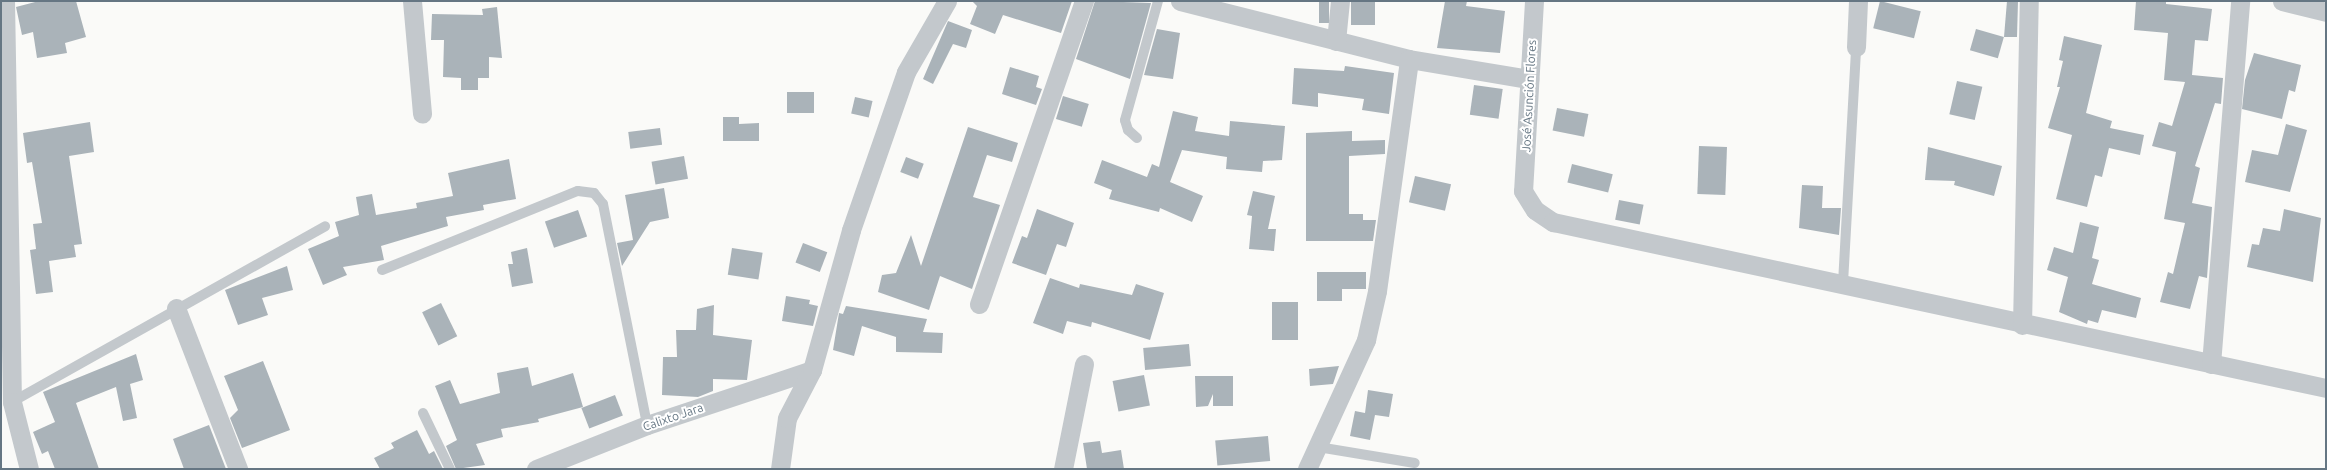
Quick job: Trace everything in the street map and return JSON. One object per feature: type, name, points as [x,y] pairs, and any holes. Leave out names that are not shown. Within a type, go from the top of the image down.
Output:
[{"type":"street","points":[[5,1],[12,402],[29,469]]},
{"type":"street","points":[[412,1],[422,114]]},
{"type":"street","points":[[780,469],[787,418],[812,370],[851,230],[906,72],[947,1]]},
{"type":"street","points":[[979,304],[1084,1]]},
{"type":"street","points":[[1180,1],[1409,59],[1530,79]]},
{"type":"street","points":[[1336,41],[1340,1]]},
{"type":"street","name":"José Asunción Flores","points":[[1534,1],[1523,191],[1535,210],[1553,222],[1578,230],[1843,283]]},
{"type":"street","points":[[1856,47],[1858,1]]},
{"type":"street","points":[[2022,325],[2029,1]]},
{"type":"street","points":[[2212,364],[2240,1]]},
{"type":"street","points":[[2282,1],[2326,12]]},
{"type":"street","points":[[1307,469],[1318,447],[1369,326],[1377,291],[1409,59]]},
{"type":"street","points":[[1843,283],[2022,325],[2326,388]]},
{"type":"street","points":[[176,308],[238,469]]},
{"type":"street","points":[[1063,469],[1084,364]]},
{"type":"street","name":"Calixto Jara","points":[[536,469],[647,425],[812,370]]},
{"type":"lane","points":[[1137,138],[1128,130],[1125,120],[1158,1]]},
{"type":"lane","points":[[1843,283],[1856,47]]},
{"type":"lane","points":[[382,270],[578,190],[594,193],[603,204],[647,425]]},
{"type":"lane","points":[[12,402],[176,308],[325,226]]},
{"type":"lane","points":[[423,412],[450,469]]},
{"type":"lane","points":[[1318,447],[1416,463]]},
{"type":"building","points":[[39,1],[76,1],[86,37],[65,43],[67,53],[37,58],[33,32],[22,35],[16,7]]},
{"type":"building","points":[[972,1],[1072,1],[1061,33],[1003,15],[995,34],[970,24],[977,6]]},
{"type":"building","points":[[1095,1],[1151,3],[1130,79],[1076,59]]},
{"type":"building","points":[[1319,1],[1329,1],[1329,23],[1319,23]]},
{"type":"building","points":[[1351,1],[1375,1],[1375,25],[1351,25]]},
{"type":"building","points":[[1445,1],[1467,1],[1466,6],[1505,11],[1500,53],[1437,48]]},
{"type":"building","points":[[1880,1],[1921,11],[1914,38],[1873,28]]},
{"type":"building","points":[[2007,1],[2018,1],[2017,37],[2004,37]]},
{"type":"building","points":[[2136,1],[2166,1],[2166,4],[2212,9],[2208,41],[2195,40],[2192,75],[2223,78],[2221,104],[2215,103],[2195,166],[2200,168],[2192,203],[2212,207],[2207,278],[2199,276],[2190,309],[2160,302],[2168,272],[2173,274],[2185,223],[2164,219],[2176,152],[2152,146],[2159,122],[2172,126],[2185,82],[2164,80],[2168,33],[2134,30]]},
{"type":"building","points":[[497,7],[502,58],[489,57],[489,78],[478,78],[478,90],[461,90],[461,78],[443,77],[444,40],[431,40],[432,14],[483,15],[482,9]]},
{"type":"building","points":[[948,21],[972,30],[966,48],[953,44],[933,84],[923,79]]},
{"type":"building","points":[[1157,29],[1180,33],[1173,79],[1144,75]]},
{"type":"building","points":[[1976,29],[2004,37],[1998,58],[1970,50]]},
{"type":"building","points":[[2064,36],[2102,45],[2086,113],[2112,121],[2110,128],[2144,135],[2140,155],[2109,148],[2102,177],[2095,175],[2087,207],[2056,199],[2072,135],[2048,128],[2060,87],[2057,87],[2063,61],[2059,60]]},
{"type":"building","points":[[2254,53],[2301,65],[2295,92],[2289,90],[2282,119],[2242,109],[2245,80]]},
{"type":"building","points":[[1345,66],[1394,73],[1389,114],[1362,110],[1364,99],[1318,93],[1318,107],[1292,104],[1294,68],[1344,71]]},
{"type":"building","points":[[1010,67],[1039,76],[1036,87],[1042,89],[1036,105],[1002,94]]},
{"type":"building","points":[[1957,81],[1982,87],[1975,120],[1949,114]]},
{"type":"building","points":[[1474,85],[1503,89],[1499,119],[1470,115]]},
{"type":"building","points":[[787,92],[814,92],[814,113],[787,113]]},
{"type":"building","points":[[1063,96],[1089,104],[1082,127],[1056,119]]},
{"type":"building","points":[[855,97],[873,101],[869,118],[851,114]]},
{"type":"building","points":[[1557,108],[1588,114],[1584,137],[1553,131]]},
{"type":"building","points":[[1173,111],[1198,117],[1195,131],[1229,136],[1230,121],[1285,126],[1282,160],[1263,161],[1262,172],[1226,169],[1227,157],[1182,150],[1170,182],[1203,196],[1192,222],[1160,208],[1159,212],[1109,199],[1112,190],[1094,183],[1102,160],[1147,177],[1152,164],[1159,167]]},
{"type":"building","points":[[723,117],[739,117],[739,124],[759,123],[759,141],[723,141]]},
{"type":"building","points":[[90,122],[94,152],[69,156],[82,244],[74,245],[76,257],[49,261],[53,292],[36,294],[30,250],[36,249],[33,224],[42,223],[32,162],[27,163],[23,133]]},
{"type":"building","points":[[2286,124],[2307,130],[2290,192],[2245,182],[2252,150],[2278,155]]},
{"type":"building","points":[[968,127],[1018,143],[1012,162],[987,155],[973,197],[1000,205],[972,289],[940,276],[929,310],[878,292],[882,275],[896,273],[911,235],[921,266]]},
{"type":"building","points":[[660,128],[662,145],[630,149],[628,132]]},
{"type":"building","points":[[1352,131],[1352,141],[1385,140],[1385,154],[1349,156],[1349,214],[1363,214],[1363,220],[1376,220],[1373,241],[1306,241],[1306,133]]},
{"type":"building","points":[[1699,146],[1727,147],[1725,195],[1697,194]]},
{"type":"building","points":[[1928,147],[2002,166],[1994,196],[1954,185],[1955,181],[1925,180]]},
{"type":"building","points":[[684,156],[688,179],[655,184],[652,162]]},
{"type":"building","points":[[906,157],[924,164],[918,179],[900,172]]},
{"type":"building","points":[[509,159],[516,199],[483,205],[484,210],[446,217],[448,226],[381,246],[384,260],[343,267],[347,275],[323,285],[308,249],[339,236],[335,222],[359,215],[356,197],[372,194],[376,215],[417,208],[416,203],[453,196],[448,173]]},
{"type":"building","points":[[1572,164],[1613,174],[1608,193],[1567,182]]},
{"type":"building","points":[[1415,176],[1451,184],[1445,211],[1409,202]]},
{"type":"building","points":[[1802,185],[1823,186],[1822,208],[1841,208],[1839,235],[1799,228]]},
{"type":"building","points":[[664,188],[669,218],[650,222],[622,266],[617,243],[633,240],[625,195]]},
{"type":"building","points":[[1253,191],[1275,196],[1268,229],[1276,229],[1274,251],[1249,249],[1252,216],[1247,215]]},
{"type":"building","points":[[1619,200],[1644,205],[1640,224],[1615,220]]},
{"type":"building","points":[[1037,209],[1074,223],[1066,247],[1057,244],[1046,275],[1012,263],[1022,236],[1027,238]]},
{"type":"building","points":[[2284,209],[2321,218],[2313,282],[2247,267],[2252,244],[2259,245],[2263,228],[2280,231]]},
{"type":"building","points":[[578,210],[587,236],[554,248],[545,221]]},
{"type":"building","points":[[2080,222],[2099,227],[2092,258],[2099,260],[2092,284],[2141,298],[2136,318],[2102,310],[2098,323],[2088,320],[2087,324],[2059,312],[2068,277],[2047,270],[2054,247],[2073,253]]},
{"type":"building","points":[[803,243],[827,252],[820,272],[795,263]]},
{"type":"building","points":[[527,248],[533,283],[512,287],[508,264],[513,264],[511,252]]},
{"type":"building","points":[[732,248],[763,253],[758,280],[728,275]]},
{"type":"building","points":[[287,266],[293,290],[262,298],[268,315],[238,325],[225,290]]},
{"type":"building","points":[[1317,272],[1366,272],[1366,289],[1342,289],[1342,301],[1317,301]]},
{"type":"building","points":[[1050,278],[1079,288],[1080,284],[1132,295],[1136,284],[1164,293],[1150,340],[1092,322],[1091,327],[1067,321],[1063,334],[1033,323]]},
{"type":"building","points":[[786,296],[810,300],[809,304],[818,306],[813,326],[782,321]]},
{"type":"building","points":[[1272,302],[1298,302],[1298,340],[1272,340]]},
{"type":"building","points":[[441,303],[457,336],[438,345],[422,312]]},
{"type":"building","points":[[714,305],[713,335],[752,340],[747,380],[713,379],[713,391],[698,397],[662,395],[663,357],[677,357],[676,330],[696,330],[697,309]]},
{"type":"building","points":[[846,306],[927,319],[923,332],[943,333],[942,353],[896,352],[896,337],[862,326],[854,356],[833,350],[839,313],[843,314]]},
{"type":"building","points":[[1189,344],[1191,366],[1145,370],[1143,348]]},
{"type":"building","points":[[136,354],[143,380],[130,384],[137,418],[123,421],[116,387],[76,403],[99,469],[55,469],[48,451],[42,454],[33,432],[55,422],[43,392]]},
{"type":"building","points":[[263,361],[290,430],[242,448],[230,418],[238,410],[224,376]]},
{"type":"building","points":[[1339,366],[1333,384],[1310,386],[1309,369]]},
{"type":"building","points":[[528,367],[532,386],[573,373],[583,407],[538,419],[539,422],[501,429],[503,437],[476,444],[485,465],[456,469],[446,446],[457,440],[435,386],[450,380],[460,404],[500,393],[497,373]]},
{"type":"building","points":[[1144,375],[1150,405],[1119,412],[1113,381]]},
{"type":"building","points":[[1195,376],[1233,376],[1233,406],[1213,406],[1213,394],[1208,406],[1196,407]]},
{"type":"building","points":[[1368,390],[1393,394],[1389,417],[1375,415],[1370,440],[1350,436],[1355,411],[1365,413]]},
{"type":"building","points":[[615,395],[623,416],[589,428],[581,408]]},
{"type":"building","points":[[209,425],[226,469],[184,469],[173,439]]},
{"type":"building","points":[[417,430],[429,454],[434,451],[443,469],[380,469],[374,458],[394,448],[391,443]]},
{"type":"building","points":[[1268,436],[1270,461],[1217,466],[1215,441]]},
{"type":"building","points":[[1100,441],[1102,453],[1121,450],[1124,469],[1087,469],[1083,443]]}]
